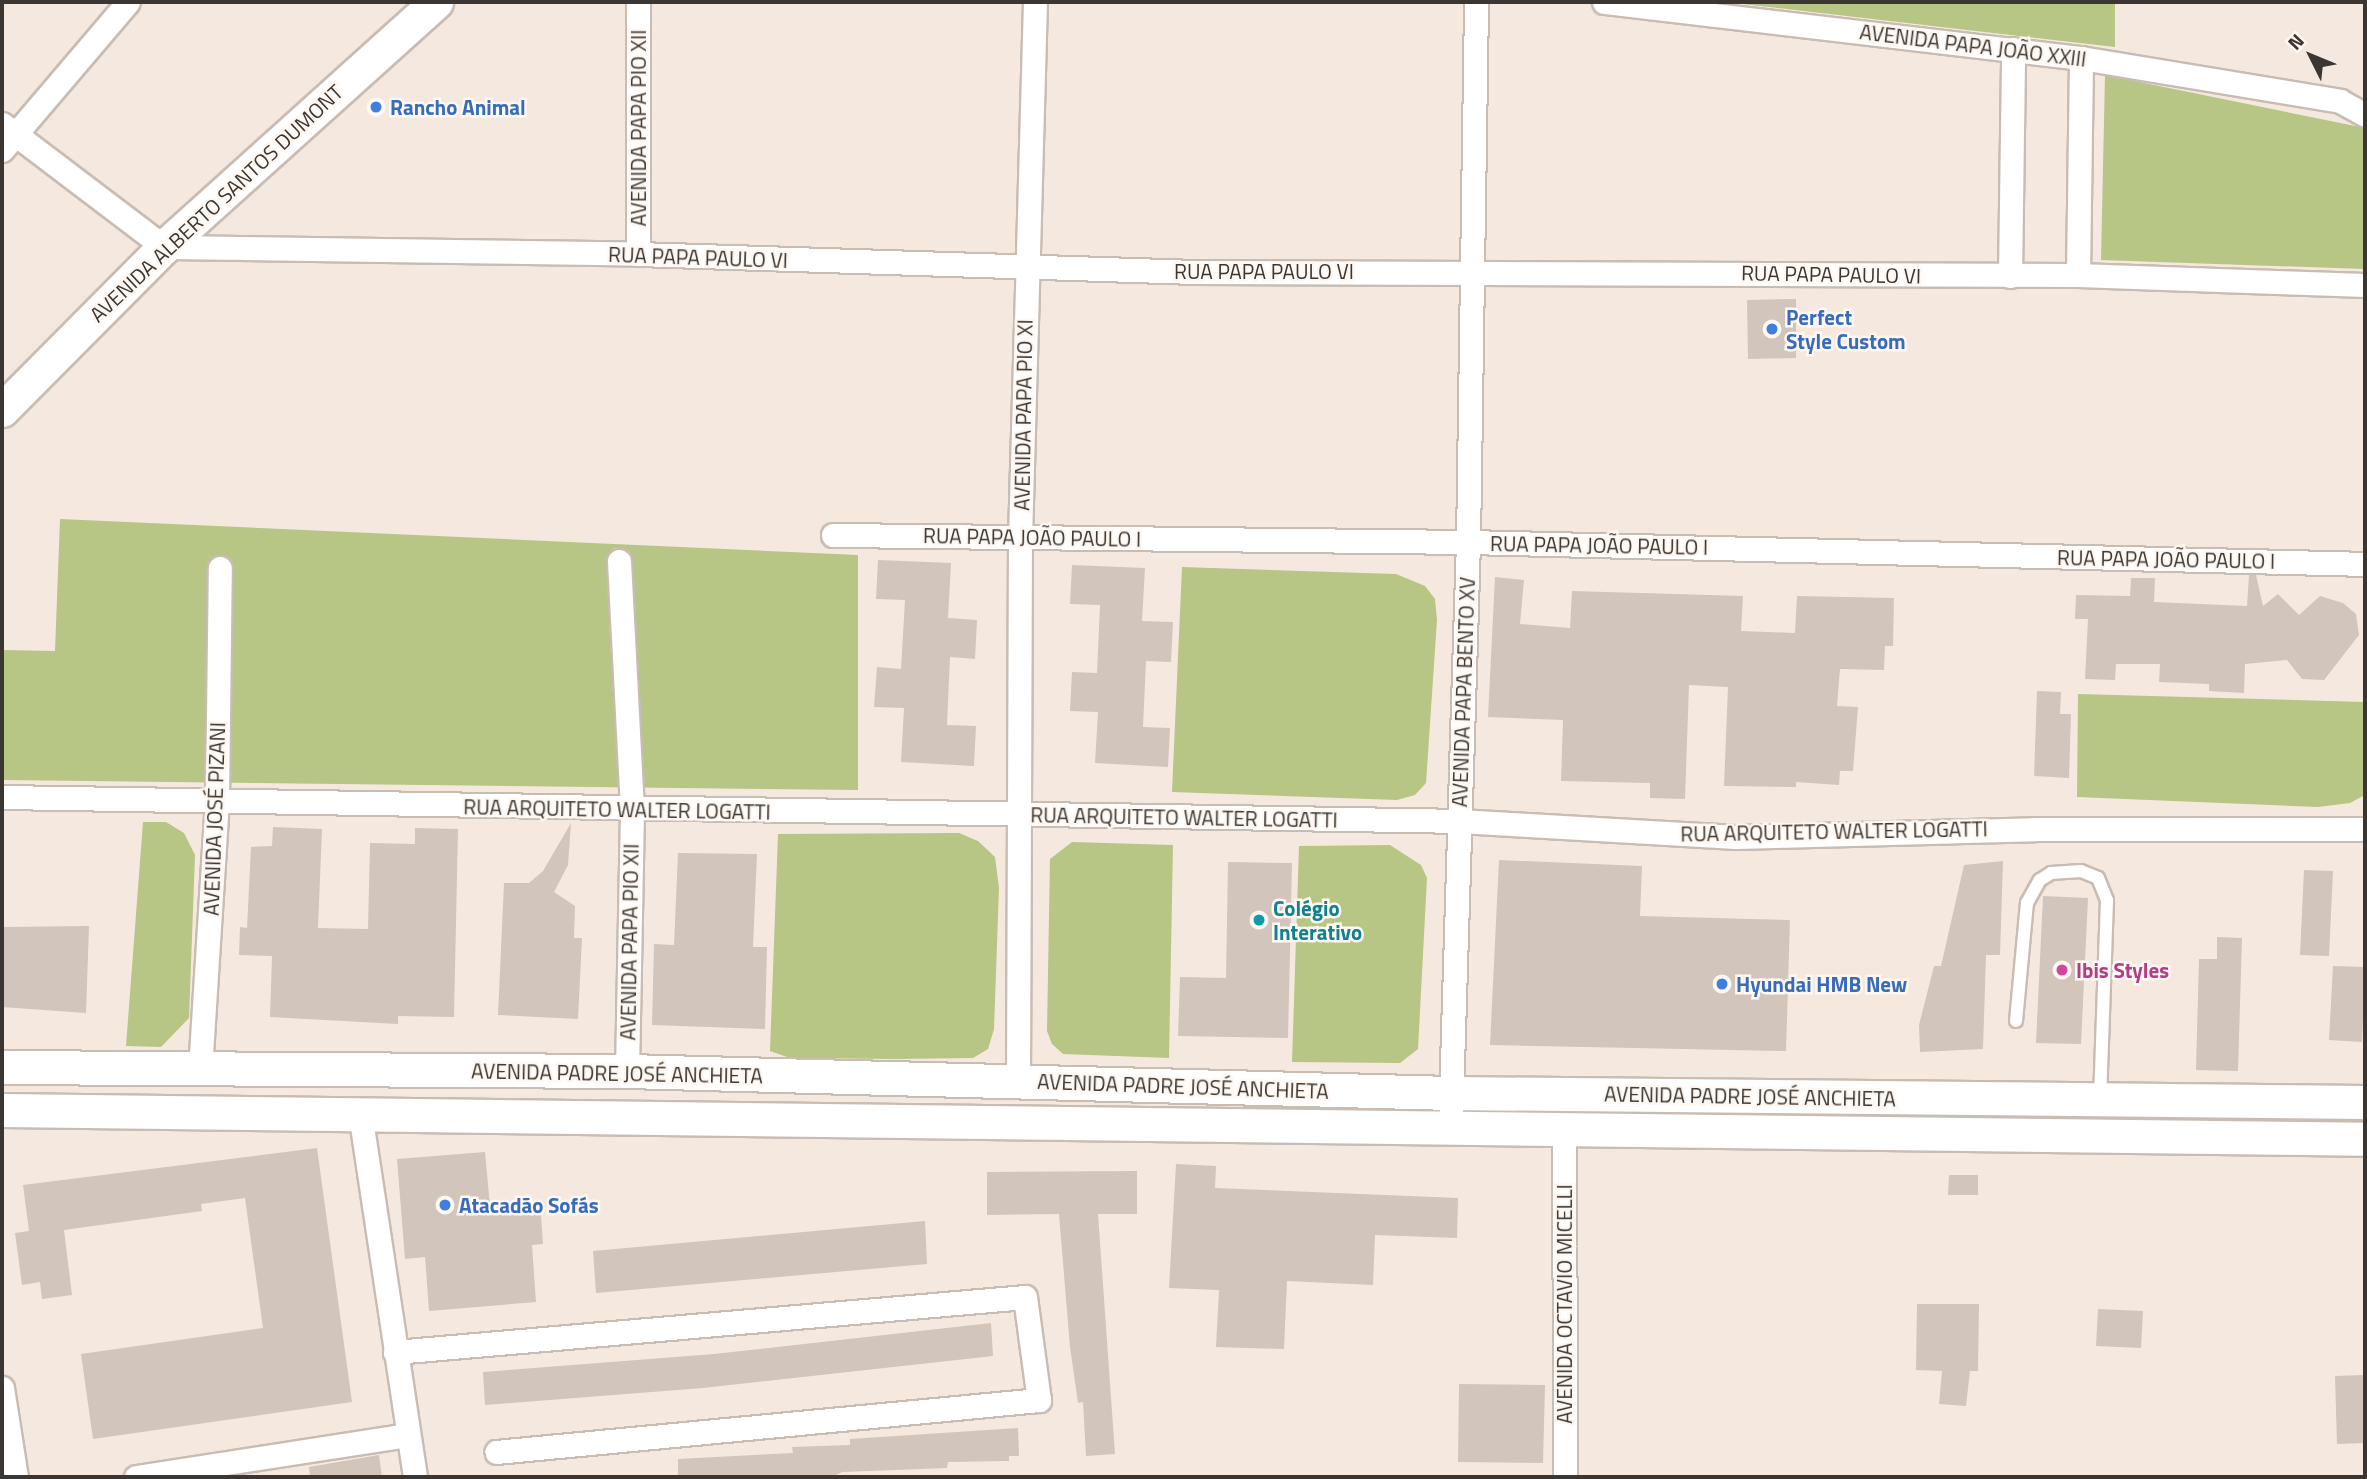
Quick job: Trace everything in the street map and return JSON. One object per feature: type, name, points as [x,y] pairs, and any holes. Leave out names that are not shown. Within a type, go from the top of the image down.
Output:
[{"type":"main road","name":"AVENIDA ALBERTO SANTOS DUMONT","points":[[2,410],[164,247],[436,2]]},
{"type":"main road","name":"AVENIDA PADRE JOSÉ ANCHIETA","points":[[2,1067],[626,1071],[1452,1093],[2365,1102]]},
{"type":"main road","name":"AVENIDA PADRE JOSÉ ANCHIETA","points":[[2,1110],[1450,1130],[2365,1139]]},
{"type":"street","points":[[128,2],[6,136],[164,247]]},
{"type":"street","name":"AVENIDA PAPA PIO XII","points":[[638,2],[638,254]]},
{"type":"street","name":"AVENIDA PAPA PIO XI","points":[[1018,1081],[1020,538],[1035,2]]},
{"type":"street","name":"AVENIDA PAPA BENTO XV","points":[[1450,1130],[1468,542],[1476,2]]},
{"type":"street","name":"AVENIDA PAPA JOÃO XXIII","points":[[1604,2],[1686,7],[2081,58],[2340,101],[2365,115]]},
{"type":"street","points":[[2010,276],[2013,49]]},
{"type":"street","points":[[2078,275],[2081,58]]},
{"type":"street","name":"AVENIDA PAPA JOÃO XXIII","points":[[2340,101],[2365,94]]},
{"type":"street","name":"RUA PAPA PAULO VI","points":[[164,247],[638,254],[1026,267],[2078,275],[2365,285]]},
{"type":"street","name":"RUA PAPA JOÃO PAULO I","points":[[833,535],[1468,542],[2365,564]]},
{"type":"street","name":"AVENIDA PAPA PIO XII","points":[[619,561],[632,811],[626,1071]]},
{"type":"street","name":"AVENIDA JOSÉ PIZANI","points":[[200,1070],[217,800],[220,568]]},
{"type":"street","name":"RUA ARQUITETO WALTER LOGATTI","points":[[2,797],[632,811],[1459,821],[1736,837],[2035,828],[2365,829]]},
{"type":"street","points":[[360,1113],[415,1477]]},
{"type":"street","name":"AVENIDA OCTAVIO MICELLI","points":[[1564,1131],[1565,1477]]},
{"type":"street","points":[[395,1352],[1025,1297],[1039,1400],[496,1452]]},
{"type":"street","points":[[2,1388],[16,1477]]},
{"type":"street","points":[[136,1477],[408,1435]]},
{"type":"lane","points":[[2016,1021],[2027,904],[2040,880],[2051,873],[2081,871],[2098,878],[2107,900],[2100,1099]]},
{"type":"green space","points":[[1725,2],[2115,2],[2115,47]]},
{"type":"green space","points":[[2105,75],[2365,128],[2365,269],[2101,260]]},
{"type":"green space","points":[[60,519],[858,555],[858,790],[2,780],[2,650],[55,651]]},
{"type":"green space","points":[[1182,567],[1396,574],[1425,586],[1435,599],[1437,620],[1426,783],[1415,795],[1397,800],[1172,792]]},
{"type":"green space","points":[[2078,694],[2365,702],[2365,795],[2350,803],[2318,807],[2077,797]]},
{"type":"green space","points":[[143,822],[166,822],[184,833],[195,855],[189,1018],[161,1047],[126,1046]]},
{"type":"green space","points":[[959,833],[978,841],[995,857],[999,888],[994,1029],[988,1049],[973,1058],[894,1059],[790,1058],[770,1051],[778,834]]},
{"type":"green space","points":[[1072,842],[1173,845],[1169,1058],[1063,1054],[1052,1044],[1047,1031],[1050,859]]},
{"type":"green space","points":[[1390,845],[1421,865],[1427,878],[1418,1049],[1400,1063],[1292,1062],[1299,846]]},
{"type":"building","name":"Perfect Style Custom","points":[[1796,299],[1796,358],[1748,359],[1747,300]]},
{"type":"building","points":[[878,560],[951,563],[948,618],[977,620],[975,659],[950,657],[947,725],[976,726],[974,766],[901,762],[904,708],[874,707],[877,667],[901,669],[905,600],[876,599]]},
{"type":"building","points":[[1072,565],[1145,568],[1142,621],[1173,622],[1171,662],[1146,661],[1143,727],[1170,728],[1168,767],[1095,763],[1098,712],[1070,711],[1072,672],[1097,673],[1100,605],[1070,604]]},
{"type":"building","points":[[2249,575],[2256,575],[2263,606],[2278,594],[2299,615],[2320,596],[2343,603],[2356,614],[2359,635],[2324,680],[2302,679],[2287,660],[2245,664],[2244,693],[2209,691],[2209,684],[2159,682],[2160,664],[2116,664],[2115,680],[2085,679],[2088,619],[2075,619],[2076,595],[2130,596],[2131,578],[2155,578],[2154,602],[2247,606]]},
{"type":"building","points":[[1495,577],[1524,580],[1520,624],[1570,628],[1572,591],[1743,596],[1741,631],[1795,633],[1797,596],[1894,598],[1893,646],[1885,646],[1884,670],[1840,669],[1837,706],[1858,707],[1853,771],[1840,771],[1839,785],[1796,782],[1796,787],[1724,786],[1728,687],[1689,685],[1685,799],[1650,798],[1650,783],[1561,781],[1563,720],[1488,717]]},
{"type":"building","points":[[2037,691],[2061,692],[2060,714],[2071,714],[2069,778],[2034,776]]},
{"type":"building","points":[[571,823],[568,865],[554,892],[575,906],[574,938],[582,938],[578,1019],[498,1015],[504,883],[529,883],[543,871]]},
{"type":"building","points":[[273,827],[322,829],[318,928],[368,929],[370,843],[415,844],[415,828],[458,829],[454,1017],[398,1016],[398,1024],[270,1017],[272,956],[239,955],[240,927],[247,928],[251,847],[272,846]]},
{"type":"building","points":[[678,853],[757,854],[753,947],[767,947],[765,1029],[652,1025],[654,944],[674,945]]},
{"type":"building","points":[[1499,860],[1642,866],[1640,916],[1790,920],[1786,1051],[1490,1045]]},
{"type":"building","points":[[2003,861],[2000,955],[1986,955],[1983,1049],[1920,1052],[1919,1025],[1934,966],[1941,966],[1964,865]]},
{"type":"building","name":"Colégio Interativo","points":[[1228,862],[1292,863],[1288,1038],[1178,1036],[1180,977],[1226,978]]},
{"type":"building","points":[[2304,870],[2333,871],[2329,956],[2300,955]]},
{"type":"building","name":"Ibis Styles","points":[[2043,896],[2088,898],[2081,1044],[2036,1043]]},
{"type":"building","points":[[89,926],[86,1013],[2,1007],[2,927]]},
{"type":"building","points":[[2217,937],[2242,938],[2238,1071],[2196,1070],[2199,959],[2217,959]]},
{"type":"building","points":[[2333,966],[2365,967],[2362,1042],[2329,1040]]},
{"type":"building","points":[[317,1148],[352,1402],[93,1439],[81,1354],[263,1328],[245,1198],[201,1204],[202,1211],[64,1230],[72,1295],[42,1299],[40,1282],[22,1285],[15,1233],[29,1231],[23,1185]]},
{"type":"building","points":[[485,1152],[490,1206],[540,1202],[543,1244],[532,1245],[536,1302],[429,1311],[425,1257],[405,1259],[397,1159]]},
{"type":"building","points":[[1176,1164],[1216,1166],[1215,1188],[1458,1198],[1457,1238],[1375,1235],[1373,1285],[1287,1281],[1284,1349],[1216,1347],[1219,1290],[1169,1288]]},
{"type":"building","points":[[1137,1171],[1137,1214],[1098,1214],[1115,1454],[1086,1456],[1083,1402],[1078,1403],[1070,1347],[1059,1214],[987,1215],[987,1172]]},
{"type":"building","points":[[1949,1175],[1978,1175],[1978,1195],[1948,1195]]},
{"type":"building","points":[[925,1221],[927,1264],[596,1293],[593,1251]]},
{"type":"building","points":[[1917,1304],[1979,1304],[1978,1371],[1970,1371],[1966,1406],[1939,1404],[1942,1371],[1916,1370]]},
{"type":"building","points":[[2098,1309],[2143,1311],[2141,1348],[2096,1346]]},
{"type":"building","points":[[991,1323],[993,1356],[703,1388],[485,1405],[483,1372],[714,1354]]},
{"type":"building","points":[[2365,1375],[2365,1443],[2337,1444],[2335,1376]]},
{"type":"building","points":[[1459,1384],[1545,1385],[1543,1463],[1458,1462]]},
{"type":"building","points":[[1018,1428],[1019,1456],[1009,1456],[1009,1461],[948,1462],[947,1468],[842,1472],[832,1477],[678,1477],[678,1459],[793,1453],[792,1447],[850,1445],[850,1439]]},
{"type":"building","points":[[379,1455],[382,1477],[310,1477],[309,1467]]},
{"type":"place","name":"Rancho Animal","points":[[376,107]]},
{"type":"place","name":"Perfect Style Custom","points":[[1772,329]]},
{"type":"place","name":"Colégio Interativo","points":[[1259,920]]},
{"type":"place","name":"Ibis Styles","points":[[2062,970]]},
{"type":"place","name":"Hyundai HMB New","points":[[1722,984]]},
{"type":"place","name":"Atacadão Sofás","points":[[445,1205]]}]
